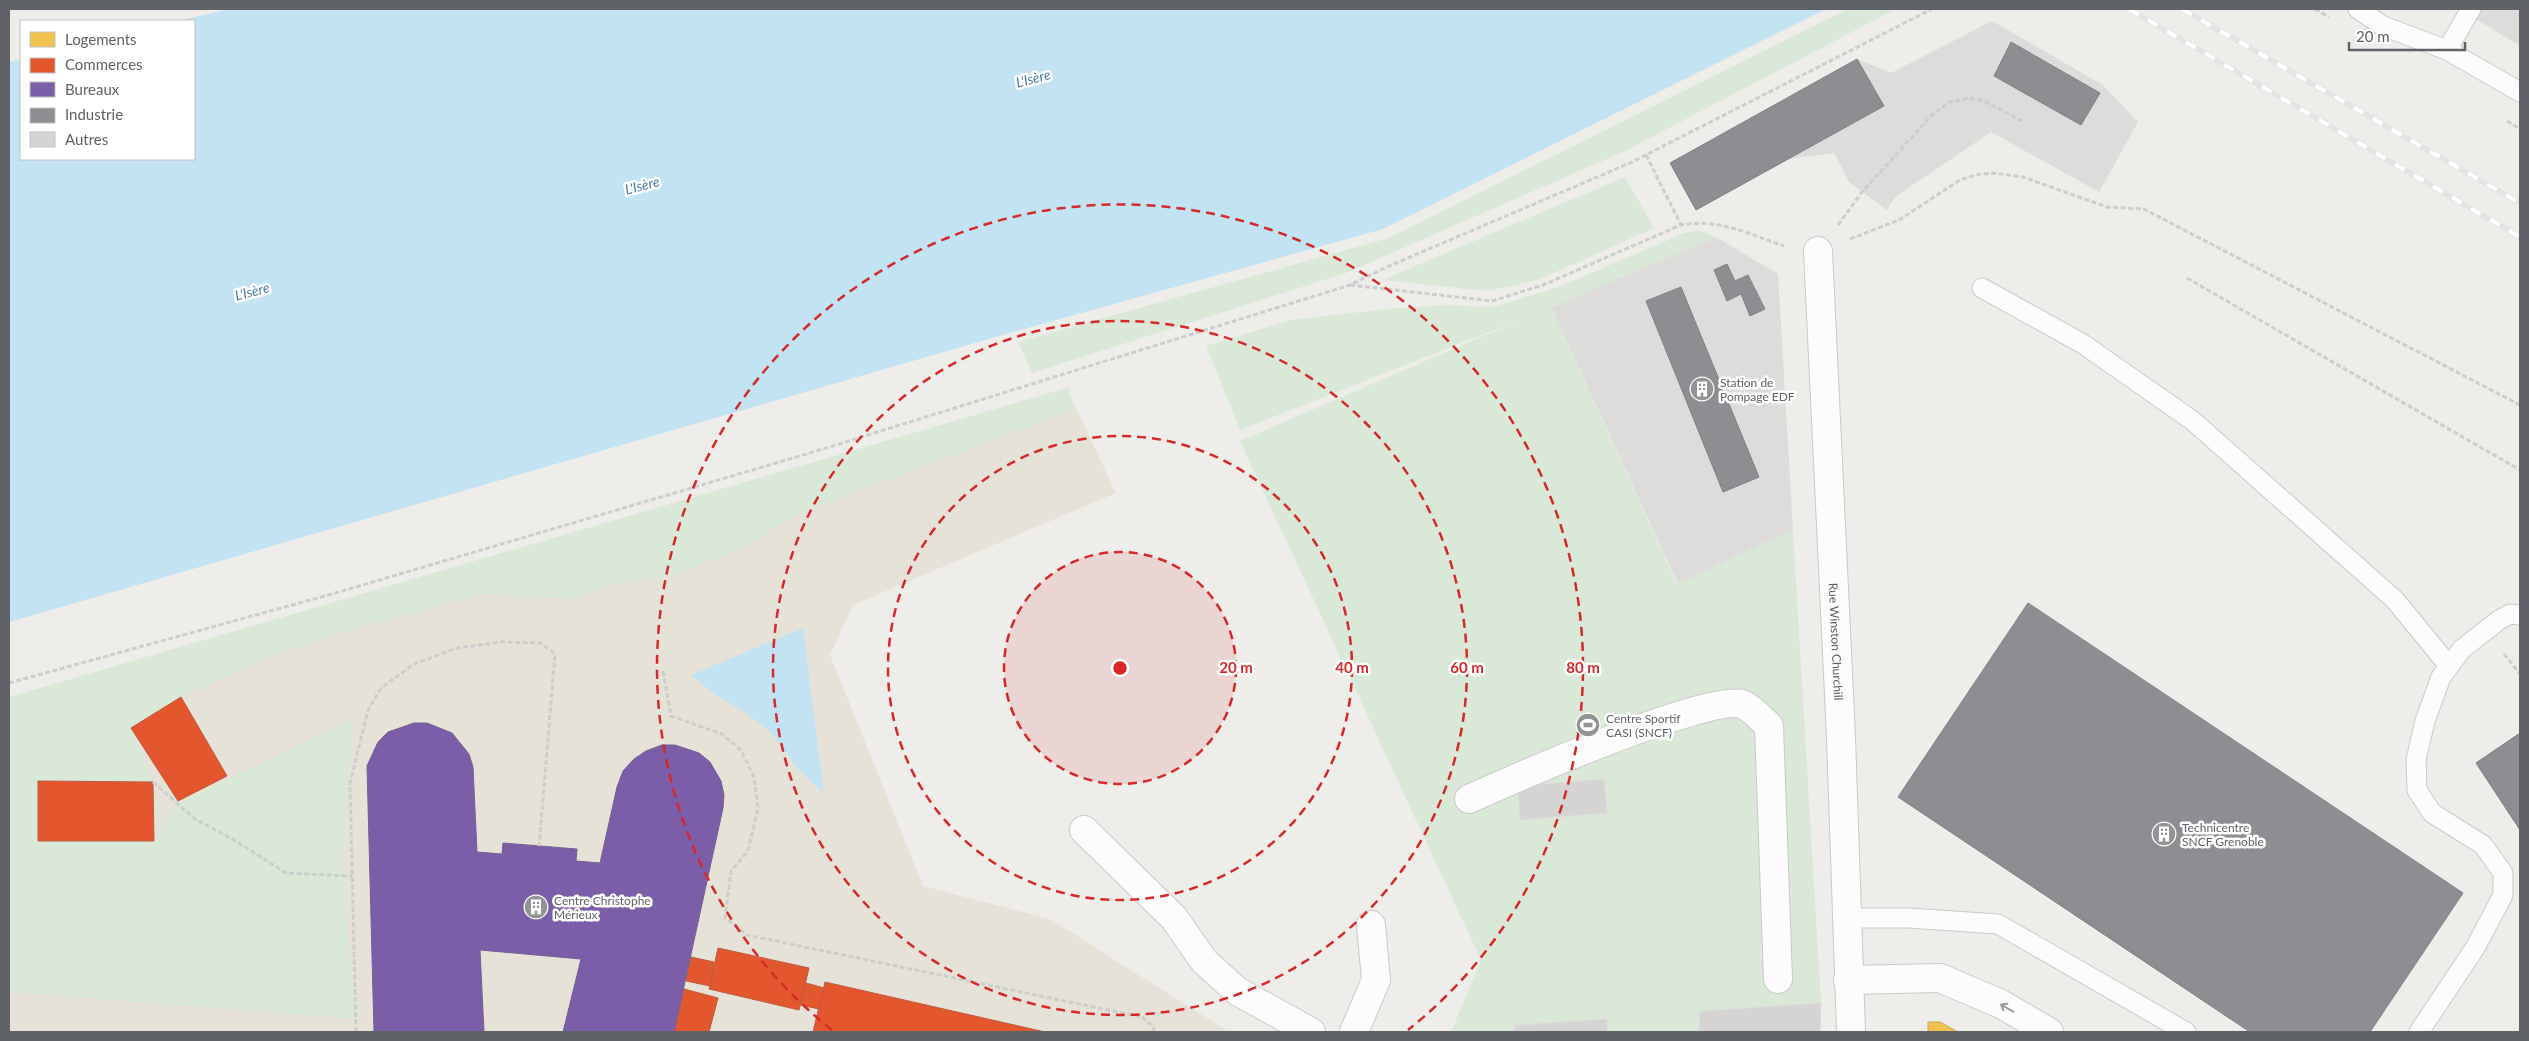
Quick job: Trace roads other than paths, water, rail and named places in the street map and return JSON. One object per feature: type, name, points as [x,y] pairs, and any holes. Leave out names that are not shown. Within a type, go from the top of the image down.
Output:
[{"type":"street","name":"Rue Winston Churchill","points":[[1818,251],[1841,737],[1845,918],[1851,1032]]},
{"type":"street","points":[[1469,799],[1536,770],[1694,710],[1723,703],[1742,704],[1769,726],[1778,979]]},
{"type":"street","points":[[1084,830],[1174,918],[1204,961],[1237,991],[1311,1032]]},
{"type":"street","points":[[1354,1032],[1376,980],[1371,925]]},
{"type":"street","points":[[1848,980],[1940,978],[2001,1004],[2049,1032]]},
{"type":"lane","points":[[2358,9],[2383,26],[2447,50],[2520,92]]},
{"type":"lane","points":[[2447,50],[2471,9]]},
{"type":"lane","points":[[1982,288],[2082,344],[2194,421],[2395,600],[2449,666]]},
{"type":"lane","points":[[2419,1032],[2475,948],[2503,895],[2503,873],[2483,845],[2432,813],[2417,790],[2416,760],[2425,721],[2441,677],[2462,650],[2499,620],[2510,614],[2520,615]]},
{"type":"lane","points":[[1845,918],[1909,918],[1998,924],[2186,1032]]},
{"type":"water","name":"L'Isère","points":[[230,9],[1826,9],[1383,229],[1013,332],[9,622],[9,62],[20,59],[20,160],[195,160],[195,20],[181,20]]},
{"type":"water","points":[[803,628],[824,793],[799,770],[771,732],[743,711],[714,694],[691,675]]},
{"type":"railway","points":[[2129,9],[2520,237]]},
{"type":"railway","points":[[2182,9],[2520,203]]},
{"type":"place","name":"Station de Pompage EDF","points":[[1702,389]]},
{"type":"place","name":"Centre Sportif CASI (SNCF)","points":[[1588,725]]},
{"type":"place","name":"Technicentre SNCF Grenoble","points":[[2164,834]]},
{"type":"place","name":"Centre Christophe Mérieux","points":[[536,907]]}]
